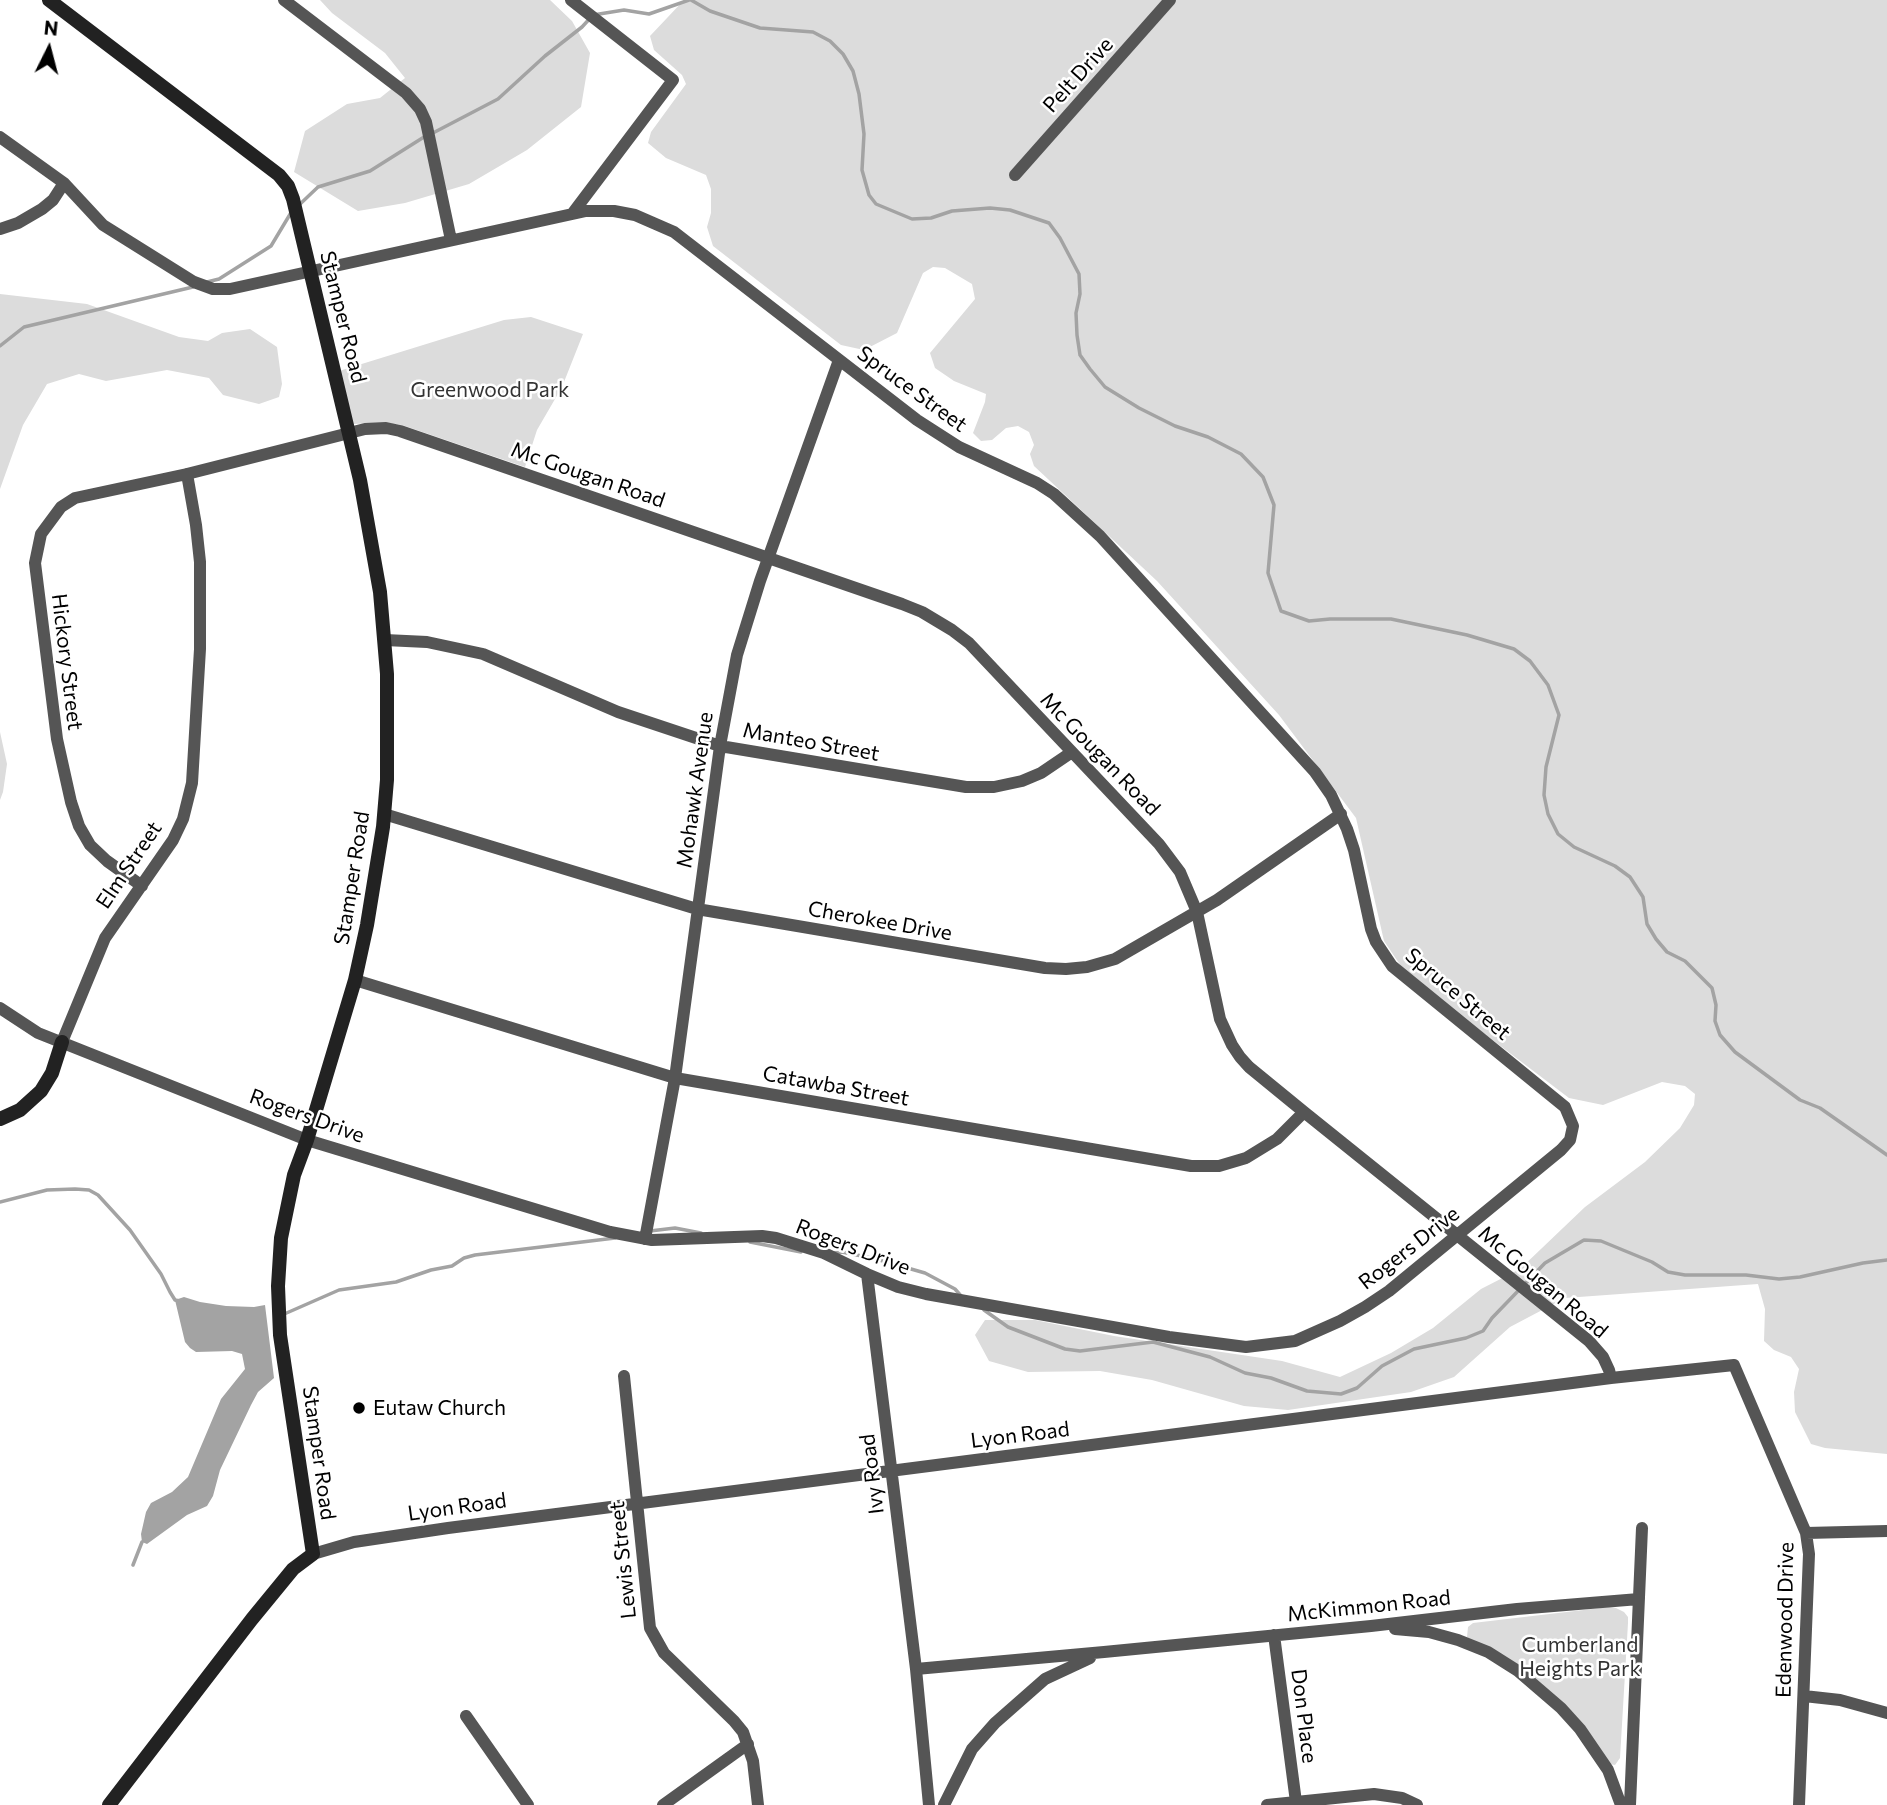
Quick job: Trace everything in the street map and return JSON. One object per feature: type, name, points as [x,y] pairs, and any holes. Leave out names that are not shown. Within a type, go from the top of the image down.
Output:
[{"type":"street","name":"Stamper Road","points":[[49,0],[279,174],[288,186],[350,433],[372,542],[385,640],[388,731],[384,814],[374,889],[355,980],[287,1203],[281,1238],[278,1301],[281,1338],[313,1554]]},
{"type":"street","points":[[284,0],[406,93],[420,109],[426,122],[451,240]]},
{"type":"street","points":[[571,0],[673,80],[572,214]]},
{"type":"street","name":"Pelt Drive","points":[[1015,175],[1170,0]]},
{"type":"street","name":"Spruce Street","points":[[0,138],[64,183],[103,225],[194,282],[207,287],[229,289],[572,214],[614,211],[635,215],[661,225],[940,436],[1037,482],[1100,536],[1315,772],[1340,814],[1354,850],[1371,929],[1383,955],[1402,976],[1565,1107],[1572,1119],[1572,1133]]},
{"type":"street","points":[[0,229],[18,223],[42,209],[53,200],[64,183]]},
{"type":"street","name":"Mohawk Avenue","points":[[645,1239],[675,1078],[720,746],[737,655],[746,621],[839,360]]},
{"type":"street","name":"Mc Gougan Road","points":[[350,433],[372,428],[400,430],[922,612],[952,630],[969,643],[1168,854],[1180,872],[1197,912],[1220,1020],[1232,1045],[1250,1067],[1589,1341],[1603,1357],[1611,1378]]},
{"type":"street","name":"Hickory Street","points":[[142,886],[90,845],[79,826],[71,802],[57,739],[35,563],[41,534],[61,508],[75,498],[187,474],[350,433]]},
{"type":"street","name":"Elm Street","points":[[0,1119],[20,1110],[41,1091],[52,1073],[105,938],[173,840],[183,819],[192,783],[200,649],[200,562],[187,474]]},
{"type":"street","name":"Manteo Street","points":[[385,640],[427,642],[482,654],[618,712],[720,746],[980,788],[1022,781],[1041,773],[1072,752]]},
{"type":"street","name":"Cherokee Drive","points":[[384,814],[697,909],[1045,968],[1066,969],[1087,967],[1115,959],[1197,912],[1340,814]]},
{"type":"street","name":"Catawba Street","points":[[355,980],[675,1078],[1191,1166],[1219,1166],[1246,1158],[1276,1139],[1304,1112]]},
{"type":"street","name":"Rogers Drive","points":[[0,1008],[38,1033],[307,1140],[610,1232],[645,1239],[762,1236],[776,1238],[824,1252],[898,1287],[926,1294],[1225,1345],[1260,1347],[1295,1341],[1340,1321],[1388,1291],[1561,1150],[1570,1140],[1572,1133]]},
{"type":"street","name":"Ivy Road","points":[[867,1274],[916,1669]]},
{"type":"street","name":"Lyon Road","points":[[313,1554],[333,1546],[367,1539],[636,1503],[1611,1378],[1734,1365]]},
{"type":"street","name":"Edenwood Drive","points":[[1734,1365],[1806,1533],[1809,1554],[1799,1805]]},
{"type":"street","name":"Lewis Street","points":[[624,1376],[647,1614],[656,1641],[664,1653],[734,1721],[748,1744]]},
{"type":"street","points":[[1630,1805],[1642,1528]]},
{"type":"street","points":[[1806,1533],[1887,1531]]},
{"type":"street","points":[[109,1805],[268,1599],[293,1569],[313,1554]]},
{"type":"street","name":"McKimmon Road","points":[[916,1669],[1104,1653],[1517,1609],[1639,1599]]},
{"type":"street","points":[[1371,1626],[1429,1632],[1458,1640],[1488,1652],[1518,1671],[1547,1695],[1580,1729],[1608,1770],[1621,1805]]},
{"type":"street","name":"Don Place","points":[[1274,1635],[1296,1802]]},
{"type":"street","name":"McKimmon Road","points":[[944,1805],[972,1749],[1016,1702],[1045,1679],[1104,1653]]},
{"type":"street","points":[[916,1669],[929,1805]]},
{"type":"street","points":[[1804,1696],[1840,1700],[1887,1713]]},
{"type":"street","points":[[466,1716],[528,1805]]},
{"type":"street","points":[[663,1805],[748,1744],[758,1805]]},
{"type":"street","points":[[1267,1805],[1374,1794],[1402,1798],[1417,1805]]},
{"type":"green space","points":[[320,0],[550,0],[572,21],[590,53],[581,107],[527,150],[469,184],[405,203],[358,211],[294,172],[305,131],[347,104],[380,98],[405,78],[385,53],[332,13]]},
{"type":"green space","points":[[684,0],[1887,0],[1887,1454],[1825,1448],[1811,1444],[1795,1412],[1794,1392],[1799,1369],[1791,1357],[1774,1350],[1764,1341],[1765,1309],[1758,1284],[1565,1298],[1510,1327],[1454,1377],[1411,1392],[1288,1410],[1244,1406],[1152,1380],[1100,1371],[1028,1372],[989,1361],[975,1335],[985,1320],[1035,1320],[1114,1336],[1282,1361],[1340,1377],[1391,1353],[1433,1328],[1481,1289],[1520,1269],[1585,1207],[1645,1162],[1680,1128],[1694,1105],[1695,1094],[1685,1086],[1662,1082],[1603,1105],[1569,1098],[1407,975],[1384,941],[1356,818],[1279,715],[1157,581],[1034,466],[1030,454],[1034,445],[1029,432],[1018,426],[1006,428],[992,440],[981,441],[973,433],[986,394],[954,381],[935,368],[930,353],[975,299],[972,284],[945,268],[933,267],[923,273],[897,333],[864,350],[841,345],[713,246],[707,227],[711,213],[711,189],[706,175],[666,158],[648,143],[651,132],[686,84],[682,75],[654,50],[650,36]]},
{"type":"green space","points":[[0,294],[87,304],[179,337],[208,341],[222,333],[250,329],[277,347],[282,384],[279,397],[259,404],[223,395],[209,378],[167,370],[106,381],[79,374],[47,384],[23,425],[0,489]]},
{"type":"green space","name":"Greenwood Park","points":[[531,317],[583,334],[562,387],[537,430],[525,467],[402,425],[353,424],[339,371],[504,320]]},
{"type":"green space","points":[[0,732],[7,764],[0,800]]},
{"type":"green space","name":"Cumberland Heights Park","points":[[1609,1607],[1624,1612],[1628,1617],[1620,1758],[1615,1765],[1604,1763],[1590,1737],[1467,1637],[1468,1627],[1473,1623]]},
{"type":"shaded area","points":[[184,1297],[226,1306],[265,1305],[274,1378],[258,1392],[251,1405],[220,1470],[213,1496],[207,1506],[187,1515],[147,1544],[142,1542],[141,1534],[151,1503],[172,1492],[188,1477],[221,1399],[245,1369],[242,1354],[232,1351],[196,1352],[190,1348],[185,1342],[175,1300]]},
{"type":"waterway","points":[[431,134],[498,99],[593,15],[624,10],[649,14],[689,0]]},
{"type":"waterway","points":[[691,0],[710,11],[760,28],[813,32],[830,41],[843,54],[853,71],[859,94],[864,134],[862,170],[869,195],[876,204],[912,219],[931,218],[952,211],[990,208],[1010,210],[1049,223],[1079,274],[1080,294],[1076,313],[1080,355],[1105,387],[1175,426],[1208,437],[1241,454],[1263,477],[1274,505],[1268,573],[1281,611],[1309,621],[1391,619],[1467,635],[1514,649],[1530,661],[1548,685],[1559,715],[1546,767],[1544,795],[1548,814],[1558,834],[1574,847],[1615,866],[1630,877],[1643,897],[1647,924],[1656,939],[1667,952],[1685,961],[1712,988],[1716,1005],[1715,1021],[1720,1035],[1735,1052],[1800,1100],[1820,1108],[1887,1155]]},
{"type":"waterway","points":[[298,206],[318,187],[370,171],[424,137]]},
{"type":"waterway","points":[[207,282],[219,279],[271,246],[292,211]]},
{"type":"waterway","points":[[0,346],[24,327],[193,287]]},
{"type":"waterway","points":[[0,1202],[47,1190],[89,1190],[98,1195],[130,1230],[161,1274],[175,1300],[180,1301]]},
{"type":"waterway","points":[[650,1231],[675,1228],[701,1233]]},
{"type":"waterway","points":[[282,1315],[339,1290],[396,1282],[452,1266],[475,1255],[615,1238]]},
{"type":"waterway","points":[[984,1310],[1008,1327],[1065,1349],[1080,1351],[1153,1342],[1210,1357],[1245,1373],[1271,1378],[1307,1391],[1341,1394],[1357,1388],[1382,1366],[1414,1349],[1466,1338],[1483,1331],[1492,1318],[1545,1263],[1584,1240],[1601,1241],[1652,1262],[1668,1272],[1685,1275],[1746,1275],[1779,1279],[1887,1260]]},
{"type":"waterway","points":[[750,1242],[801,1252]]},
{"type":"waterway","points":[[833,1253],[842,1252],[876,1259],[925,1273],[955,1289],[962,1297]]},
{"type":"waterway","points":[[133,1565],[142,1542]]},
{"type":"place","name":"Eutaw Church","points":[[359,1408]]}]
